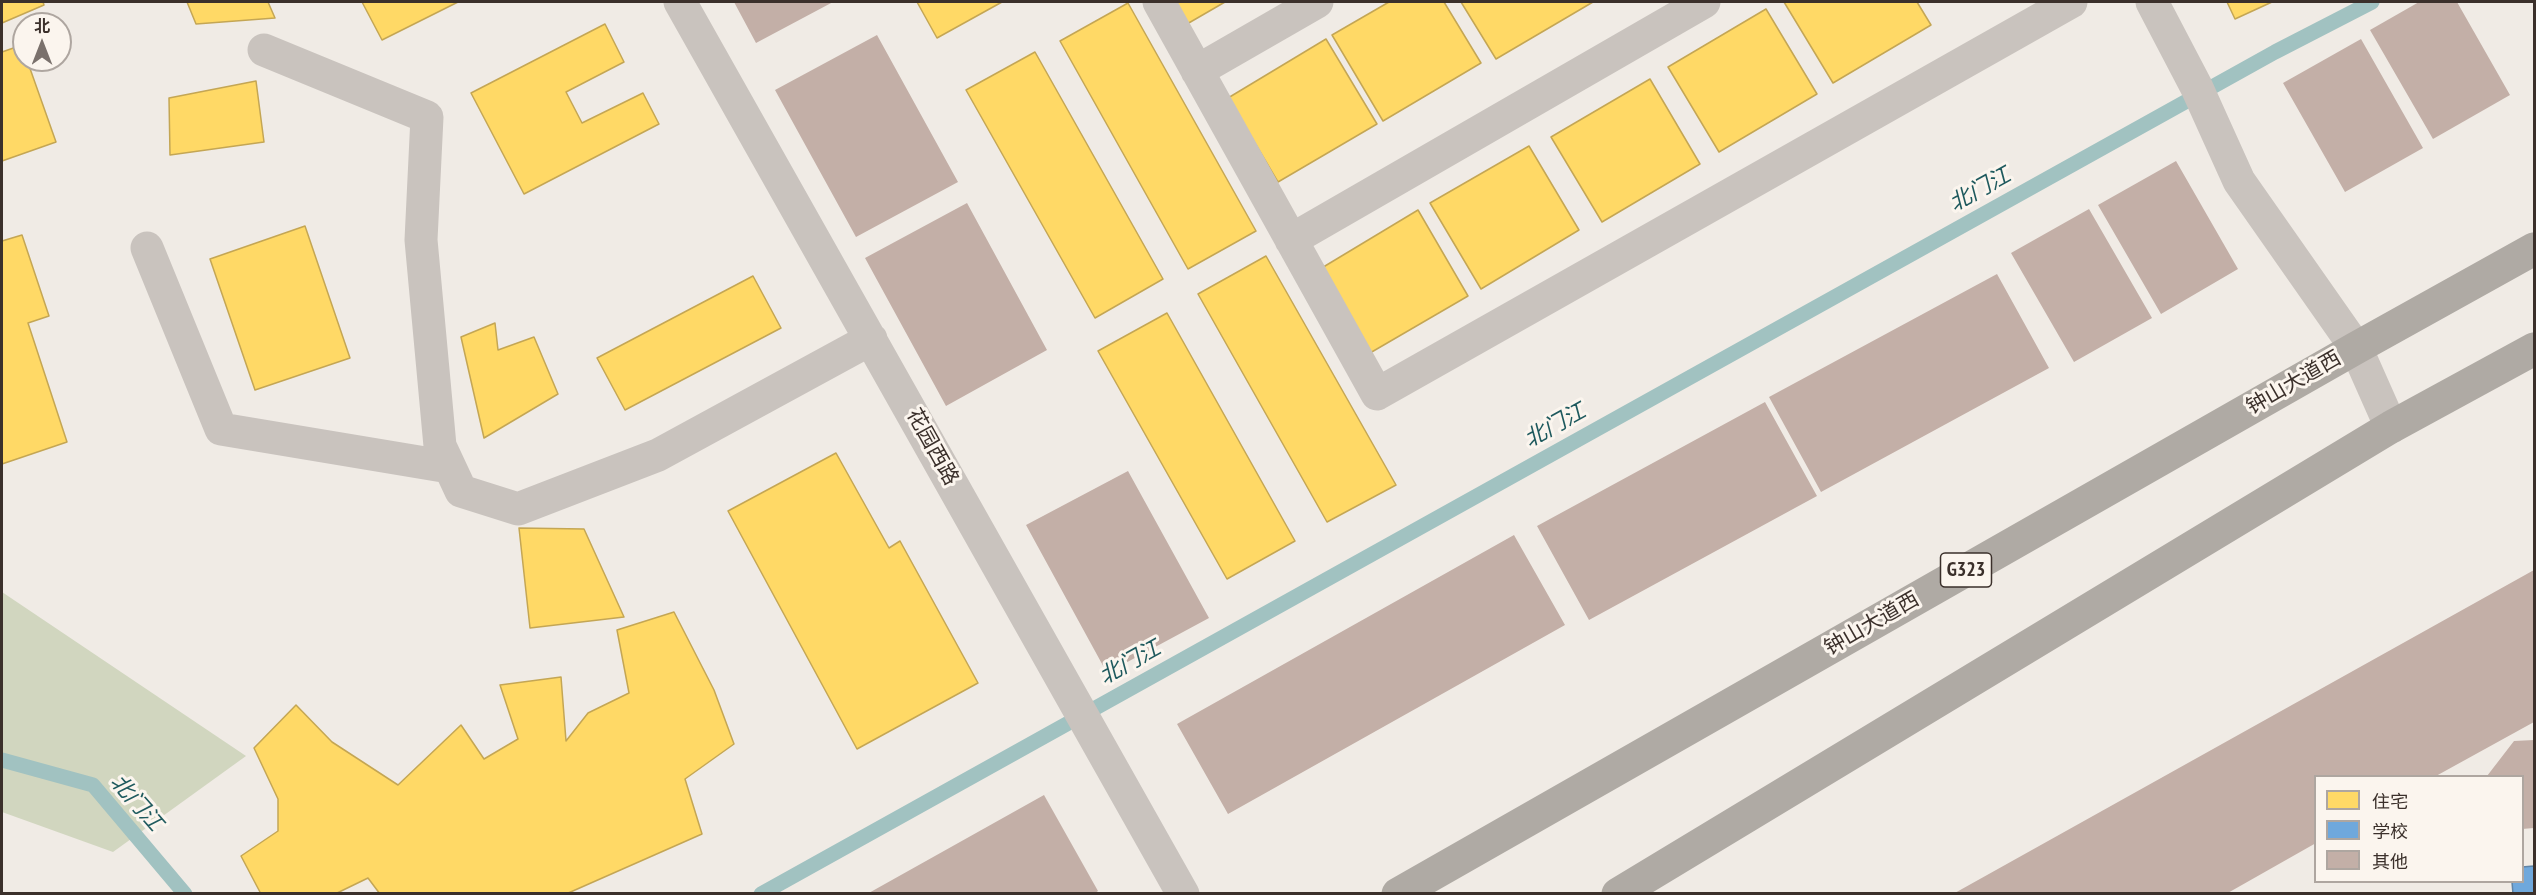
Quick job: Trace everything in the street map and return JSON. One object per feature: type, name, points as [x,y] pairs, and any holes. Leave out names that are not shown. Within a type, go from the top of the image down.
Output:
[{"type":"highway","name":"钟山大道西","points":[[1398,894],[2356,348],[2535,249]]},
{"type":"highway","points":[[1618,894],[2391,427],[2535,349]]},
{"type":"street","name":"花园西路","points":[[681,2],[1184,894]]},
{"type":"street","points":[[1159,2],[1377,394],[2071,2]]},
{"type":"street","points":[[1197,71],[1317,2]]},
{"type":"street","points":[[1291,240],[1704,2]]},
{"type":"street","points":[[2152,2],[2196,88],[2239,181],[2356,348],[2391,427]]},
{"type":"street","points":[[264,50],[427,117],[420,240],[440,446],[461,491],[518,509],[658,455],[871,339]]},
{"type":"street","points":[[147,248],[221,429],[449,467]]},
{"type":"green space","points":[[2,592],[246,756],[113,852],[2,812]]},
{"type":"building: 住宅","points":[[2,2],[43,2],[44,5],[28,12],[12,12],[12,19],[2,23]]},
{"type":"building: 住宅","points":[[187,2],[268,2],[275,18],[196,24]]},
{"type":"building: 住宅","points":[[362,2],[458,2],[382,40]]},
{"type":"building: 住宅","points":[[917,2],[1002,2],[937,38]]},
{"type":"building: 住宅","points":[[1173,2],[1225,2],[1187,24]]},
{"type":"building: 住宅","points":[[1389,2],[1444,2],[1481,63],[1383,121],[1332,35]]},
{"type":"building: 住宅","points":[[1461,2],[1593,2],[1496,59]]},
{"type":"building: 住宅","points":[[1784,2],[1917,2],[1931,25],[1833,83]]},
{"type":"building: 住宅","points":[[2227,2],[2272,2],[2235,19]]},
{"type":"building: 住宅","points":[[1128,3],[1256,231],[1188,269],[1060,41]]},
{"type":"building: 住宅","points":[[1766,9],[1817,94],[1719,152],[1668,67]]},
{"type":"building: 住宅","points":[[605,24],[624,62],[566,92],[582,123],[643,93],[659,124],[524,194],[471,93]]},
{"type":"building: 住宅","points":[[1326,39],[1377,124],[1278,182],[1228,98]]},
{"type":"building: 住宅","points":[[12,48],[12,72],[31,72],[56,142],[2,161],[2,52]]},
{"type":"building: 住宅","points":[[1035,52],[1163,279],[1095,318],[966,90]]},
{"type":"building: 住宅","points":[[1650,79],[1700,164],[1602,222],[1551,137]]},
{"type":"building: 住宅","points":[[256,81],[264,142],[170,155],[169,98]]},
{"type":"building: 住宅","points":[[1529,146],[1579,230],[1481,289],[1430,203]]},
{"type":"building: 住宅","points":[[1418,210],[1468,296],[1370,353],[1320,269]]},
{"type":"building: 住宅","points":[[305,226],[350,358],[255,390],[210,259]]},
{"type":"building: 住宅","points":[[22,235],[49,316],[28,323],[67,442],[2,464],[2,241]]},
{"type":"building: 住宅","points":[[1266,256],[1396,485],[1327,522],[1198,294]]},
{"type":"building: 住宅","points":[[753,276],[781,328],[625,410],[597,358]]},
{"type":"building: 住宅","points":[[1167,313],[1295,541],[1227,579],[1098,351]]},
{"type":"building: 住宅","points":[[495,323],[498,350],[534,337],[558,394],[484,438],[461,337]]},
{"type":"building: 住宅","points":[[836,453],[889,548],[900,541],[978,683],[857,749],[728,511]]},
{"type":"building: 住宅","points":[[519,528],[584,529],[624,617],[530,628]]},
{"type":"building: 住宅","points":[[674,612],[714,690],[734,744],[685,779],[702,834],[566,894],[380,894],[368,878],[335,894],[261,894],[241,856],[278,831],[278,799],[254,748],[296,705],[332,742],[398,785],[461,725],[484,759],[518,739],[500,685],[561,677],[566,741],[588,713],[629,693],[617,630]]},
{"type":"building: 学校","points":[[2534,866],[2534,894],[2513,894],[2512,883],[2524,883],[2524,867]]},
{"type":"building: 其他","points":[[734,2],[833,2],[756,43]]},
{"type":"building: 其他","points":[[2419,2],[2457,2],[2510,95],[2433,139],[2370,30]]},
{"type":"building: 其他","points":[[877,35],[958,182],[856,237],[775,90]]},
{"type":"building: 其他","points":[[2361,39],[2423,148],[2345,192],[2283,83]]},
{"type":"building: 其他","points":[[2176,161],[2238,269],[2161,314],[2098,205]]},
{"type":"building: 其他","points":[[967,203],[1047,350],[946,406],[865,258]]},
{"type":"building: 其他","points":[[2089,209],[2152,318],[2074,362],[2011,253]]},
{"type":"building: 其他","points":[[1997,274],[2049,368],[1821,492],[1769,397]]},
{"type":"building: 其他","points":[[1765,402],[1817,496],[1589,620],[1537,526]]},
{"type":"building: 其他","points":[[1128,471],[1209,618],[1107,673],[1026,525]]},
{"type":"building: 其他","points":[[1514,535],[1565,625],[1228,814],[1177,724]]},
{"type":"building: 其他","points":[[2534,570],[2534,722],[2438,775],[2314,775],[2314,844],[2226,894],[1953,894]]},
{"type":"building: 其他","points":[[2534,740],[2534,828],[2524,829],[2524,775],[2488,775],[2514,741]]},
{"type":"building: 其他","points":[[1044,795],[1098,891],[1094,894],[867,894]]},
{"type":"waterway","name":"北门江","points":[[761,894],[2275,52],[2372,2]]},
{"type":"waterway","name":"北门江","points":[[2,760],[93,785],[185,894]]}]
